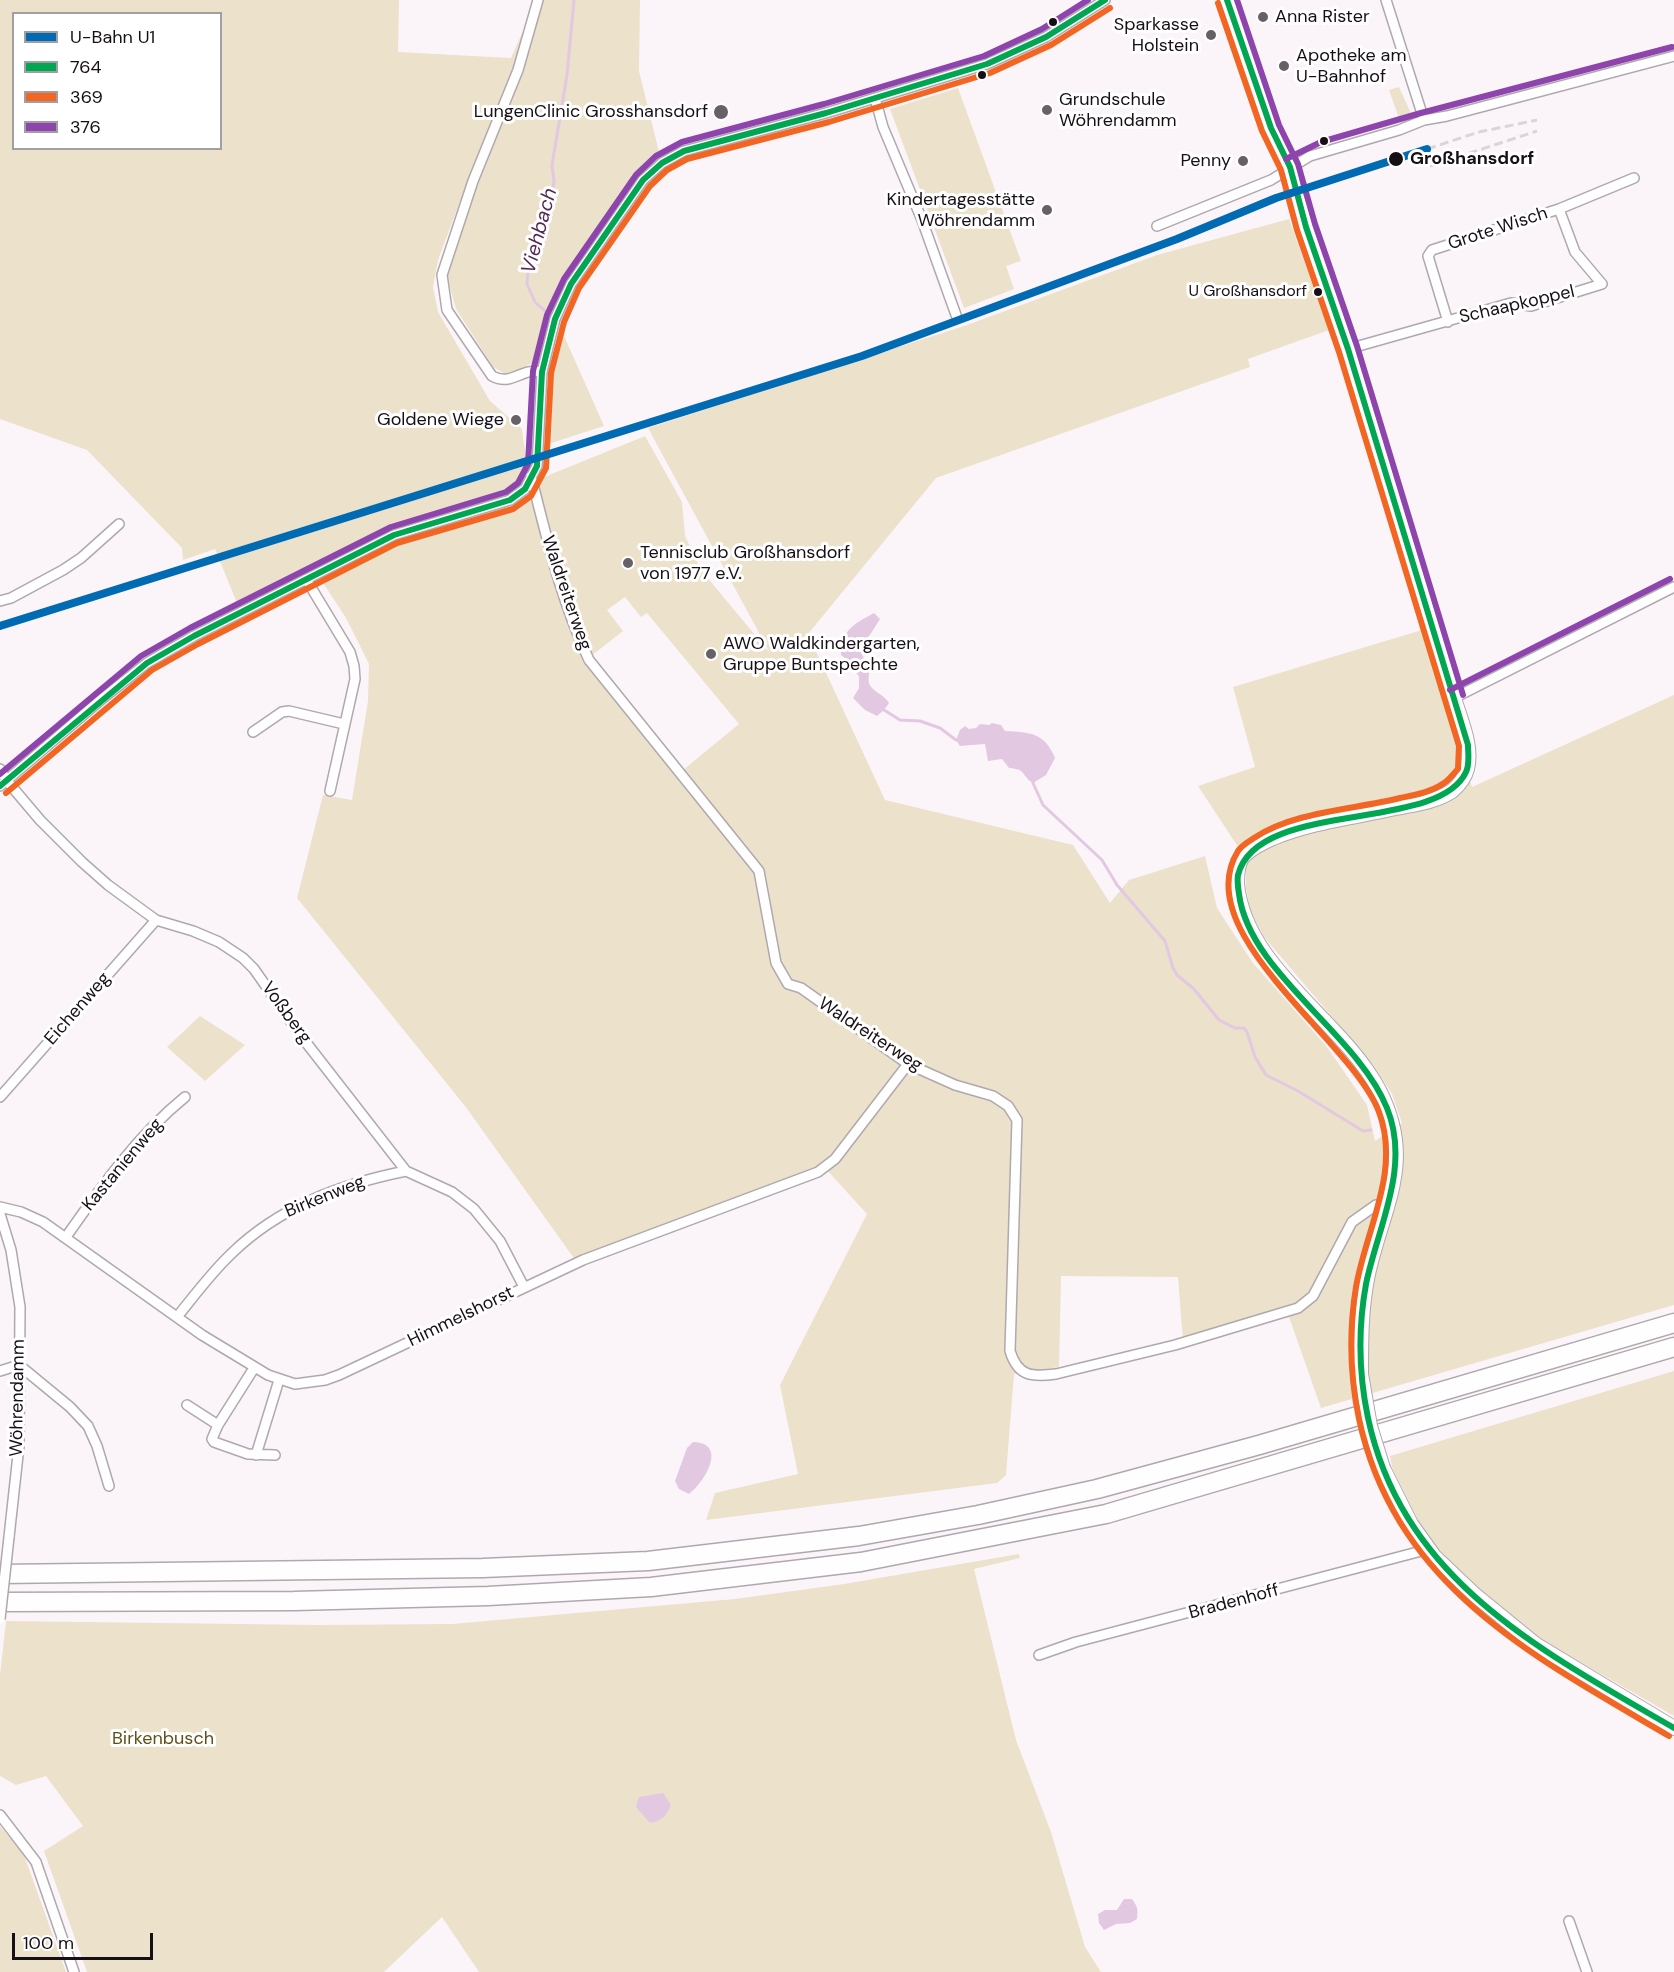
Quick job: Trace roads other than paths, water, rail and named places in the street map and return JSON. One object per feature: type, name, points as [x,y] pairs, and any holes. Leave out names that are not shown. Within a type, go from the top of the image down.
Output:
[{"type":"highway","points":[[0,1574],[483,1568],[648,1562],[859,1536],[978,1515],[1097,1489],[1259,1445],[1674,1323]]},
{"type":"highway","points":[[0,1602],[294,1601],[488,1596],[651,1587],[861,1562],[1106,1514],[1674,1347]]},
{"type":"main road","points":[[1229,4],[1271,128],[1290,167],[1306,227],[1348,350],[1454,698],[1468,753],[1467,768],[1458,785],[1451,791],[1428,801],[1309,826],[1264,842],[1243,858],[1237,877],[1238,896],[1243,914],[1265,955],[1371,1076],[1391,1119],[1396,1168],[1388,1208],[1366,1283],[1360,1333],[1361,1374],[1370,1426],[1383,1468],[1405,1514],[1429,1550],[1475,1595],[1535,1644],[1674,1728]]},
{"type":"street","points":[[538,0],[518,70],[473,181],[442,275],[447,310],[492,376],[507,381],[531,370],[543,372]]},
{"type":"street","points":[[3,784],[147,663],[228,617],[394,535],[510,500],[525,489],[537,466],[543,372],[555,320],[571,284],[643,180],[662,163],[684,151],[987,64],[1046,37],[1105,0]]},
{"type":"street","points":[[1386,0],[1424,120]]},
{"type":"street","points":[[1157,226],[1271,180],[1310,156],[1399,130],[1424,120],[1447,116],[1674,56]]},
{"type":"street","points":[[875,98],[883,127],[922,220],[956,315]]},
{"type":"street","name":"Grote Wisch","points":[[1448,322],[1428,256],[1429,252],[1559,209],[1634,178]]},
{"type":"street","name":"Schaapkoppel","points":[[1348,350],[1511,303],[1531,306],[1602,284],[1575,252],[1559,209]]},
{"type":"street","name":"Waldreiterweg","points":[[531,476],[551,558],[573,627],[589,660],[759,871],[776,963],[788,984],[801,988],[908,1064],[956,1085],[993,1096],[1008,1106],[1017,1119],[1010,1351],[1014,1364],[1024,1373],[1038,1377],[1056,1374],[1175,1345],[1298,1308],[1313,1296],[1352,1222],[1376,1205],[1388,1208]]},
{"type":"street","points":[[0,600],[11,598],[63,570],[81,558],[118,524]]},
{"type":"street","points":[[306,579],[350,652],[354,666],[355,679],[330,791]]},
{"type":"street","points":[[1454,698],[1674,587]]},
{"type":"street","points":[[253,732],[282,712],[289,711],[344,724]]},
{"type":"street","name":"Voßberg","points":[[0,769],[3,784],[82,862],[156,920],[193,931],[219,942],[243,958],[254,969],[301,1035],[406,1171],[452,1192],[474,1209],[500,1241],[524,1287]]},
{"type":"street","name":"Eichenweg","points":[[0,1097],[156,920]]},
{"type":"street","name":"Himmelshorst","points":[[0,1208],[21,1212],[66,1237],[177,1317],[254,1368],[279,1380],[295,1384],[325,1380],[616,1246],[818,1172],[835,1159],[908,1064]]},
{"type":"street","name":"Kastanienweg","points":[[66,1237],[95,1196],[151,1129],[185,1097]]},
{"type":"street","name":"Birkenweg","points":[[177,1317],[232,1253],[278,1216],[342,1187],[406,1171]]},
{"type":"street","name":"Wöhrendamm","points":[[0,1214],[11,1250],[20,1307],[19,1446],[0,1619]]},
{"type":"street","points":[[0,1371],[19,1365],[70,1407],[88,1426],[97,1446],[109,1486]]},
{"type":"street","points":[[254,1368],[212,1436],[214,1442],[248,1454],[275,1455]]},
{"type":"street","points":[[256,1455],[279,1380]]},
{"type":"street","points":[[187,1405],[218,1425]]},
{"type":"street","name":"Bradenhoff","points":[[1039,1655],[1076,1642],[1429,1550]]},
{"type":"street","points":[[0,1815],[36,1862],[74,1972]]},
{"type":"street","points":[[1569,1921],[1587,1972]]},
{"type":"waterway","name":"Viehbach","points":[[546,312],[535,302],[527,284],[528,270],[540,242],[539,220],[551,202],[554,181],[552,165],[567,75],[574,0]]},
{"type":"waterway","points":[[884,710],[900,720],[920,721],[940,728],[956,740]]},
{"type":"waterway","points":[[1033,783],[1043,805],[1102,860],[1117,885],[1165,941],[1177,975],[1194,989],[1219,1020],[1235,1028],[1244,1028],[1255,1057],[1266,1075],[1298,1091],[1363,1131],[1371,1130]]},
{"type":"railway","points":[[1427,149],[1479,132],[1537,120]]},
{"type":"railway","points":[[1430,166],[1537,131]]},
{"type":"metro line","name":"U1","points":[[0,626],[862,356],[1177,239],[1276,198],[1427,149]]},
{"type":"place","name":"Anna Rister","points":[[1263,17]]},
{"type":"place","name":"Sparkasse Holstein","points":[[1211,35]]},
{"type":"place","name":"Apotheke am U-Bahnhof","points":[[1284,66]]},
{"type":"place","name":"Grundschule Wöhrendamm","points":[[1047,110]]},
{"type":"place","name":"LungenClinic Grosshansdorf","points":[[721,112]]},
{"type":"place","name":"Großhansdorf","points":[[1396,159]]},
{"type":"place","name":"Penny","points":[[1243,161]]},
{"type":"place","name":"Kindertagesstätte Wöhrendamm","points":[[1047,210]]},
{"type":"place","name":"U Großhansdorf","points":[[1318,292]]},
{"type":"place","name":"Goldene Wiege","points":[[516,420]]},
{"type":"place","name":"Tennisclub Großhansdorf von 1977 e.V.","points":[[628,563]]},
{"type":"place","name":"AWO Waldkindergarten, Gruppe Buntspechte","points":[[711,654]]},
{"type":"park label","name":"Birkenbusch","points":[[163,1739]]}]
